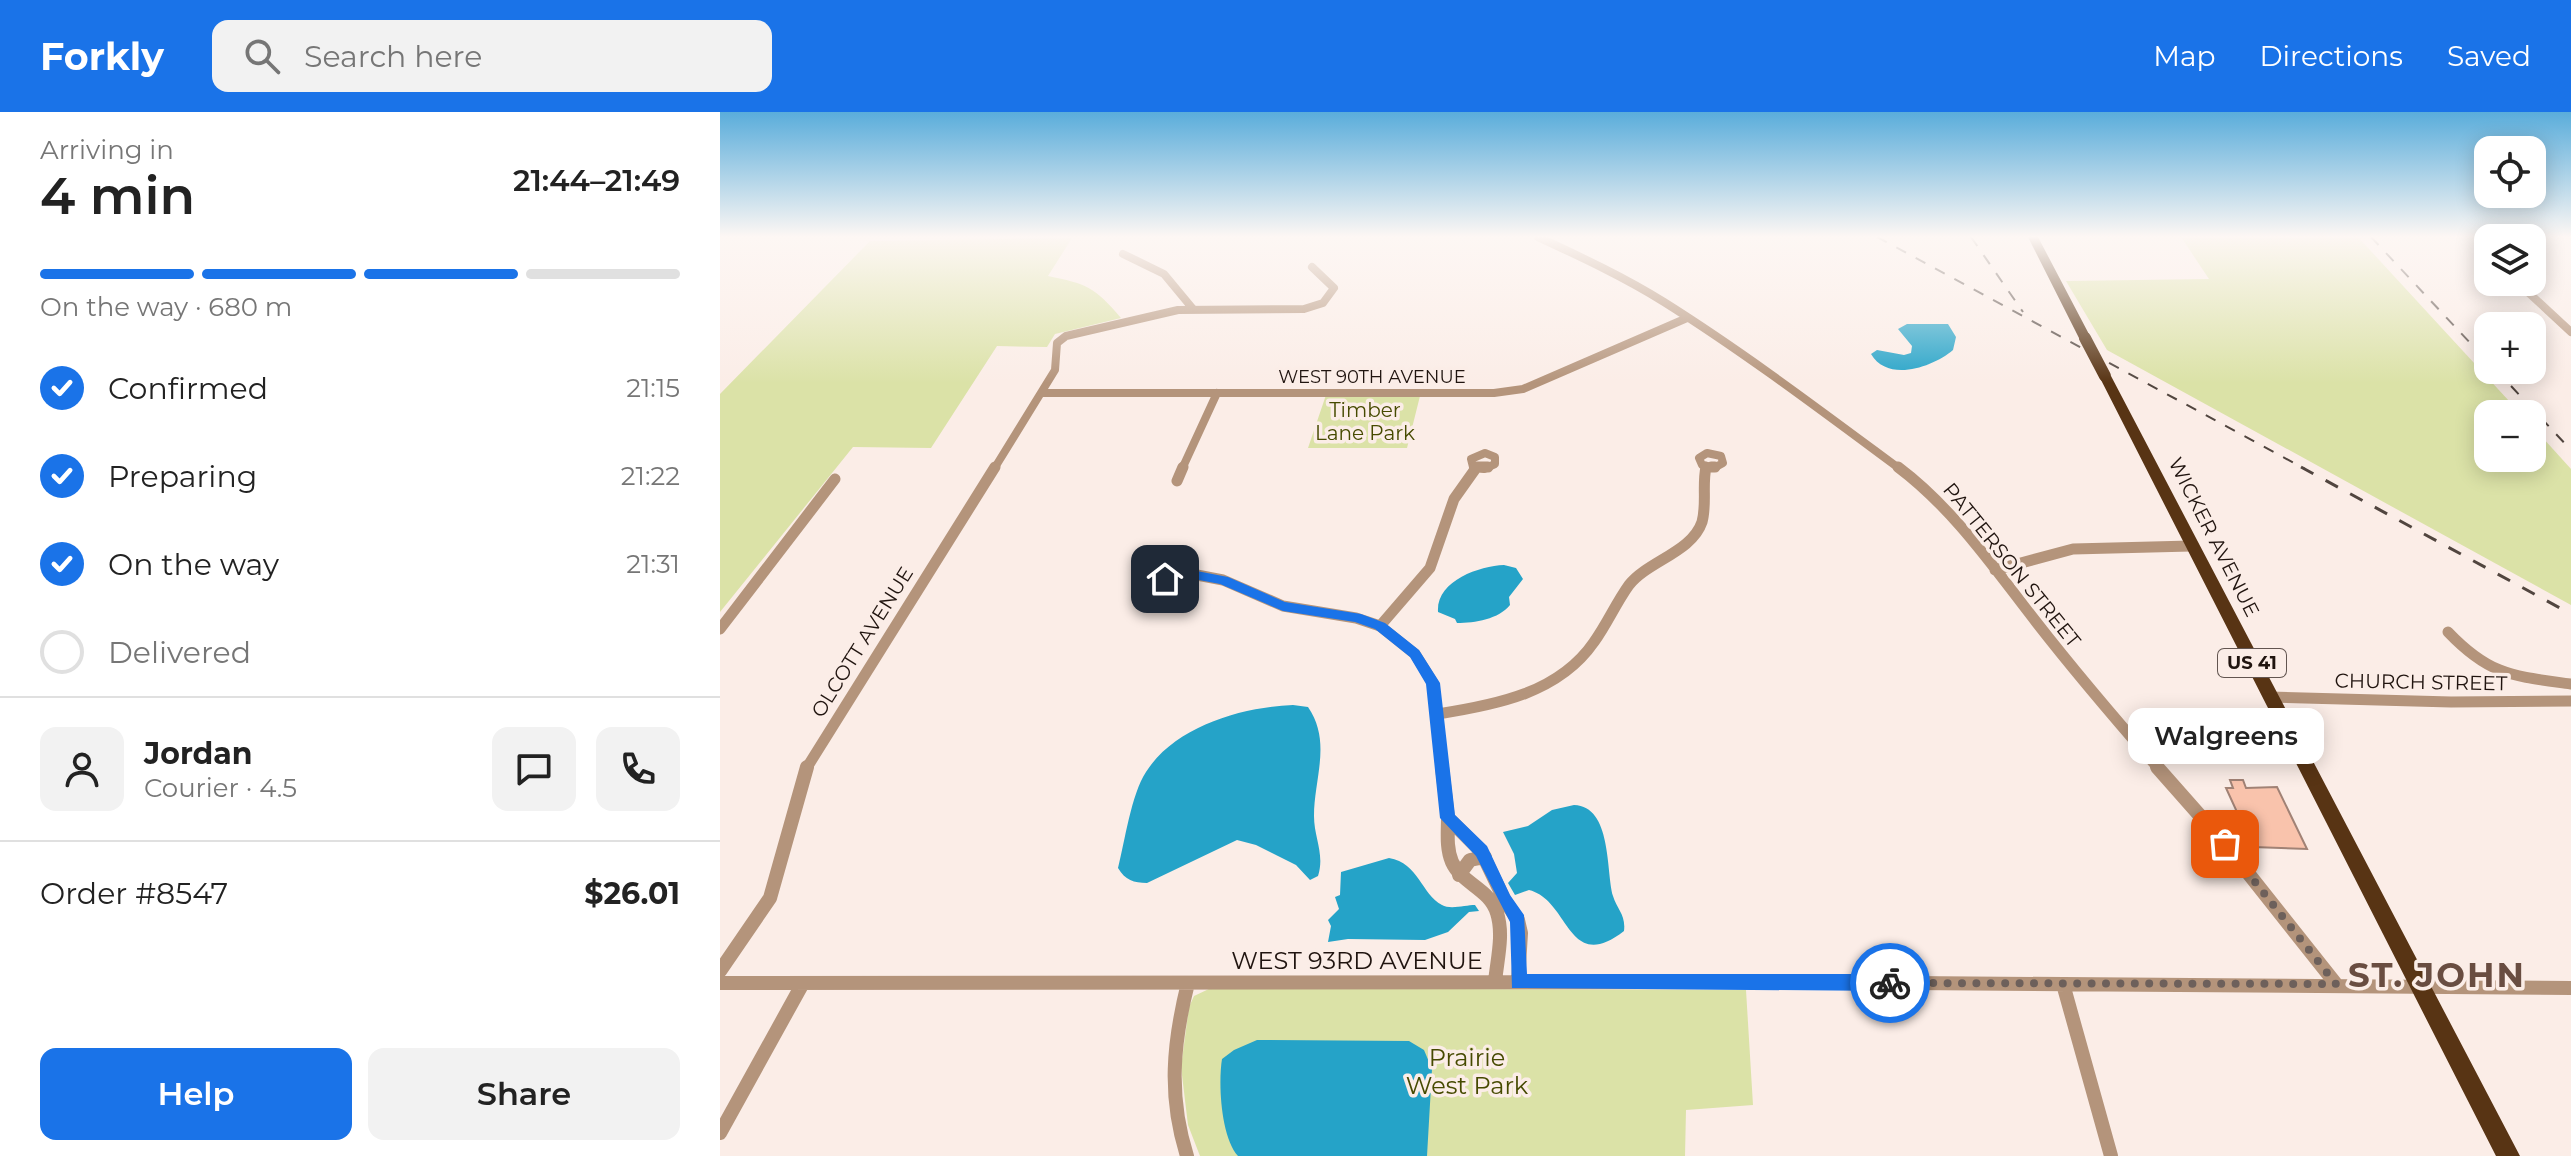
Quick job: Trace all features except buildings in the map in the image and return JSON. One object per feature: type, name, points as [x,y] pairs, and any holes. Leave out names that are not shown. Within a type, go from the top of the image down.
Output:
[{"type":"highway","name":"WICKER AVENUE","points":[[2058,286],[2508,1156]]},
{"type":"street","points":[[1179,286],[1193,309],[1299,310],[1321,305],[1332,296],[1332,286]]},
{"type":"street","name":"PATTERSON STREET","points":[[1637,286],[1804,398],[1927,489],[2084,683],[2225,844],[2336,984]]},
{"type":"street","points":[[2532,296],[2571,332]]},
{"type":"street","name":"OLCOTT AVENUE","points":[[720,971],[770,898],[805,770],[1042,393],[1055,370],[1059,351],[1057,343],[1066,336],[1144,316],[1193,309]]},
{"type":"street","name":"WEST 90TH AVENUE","points":[[1042,393],[1494,393],[1523,389],[1687,318]]},
{"type":"street","points":[[1177,481],[1217,393]]},
{"type":"street","points":[[1438,714],[1501,703],[1551,682],[1571,667],[1587,652],[1635,578],[1698,532],[1705,510],[1703,476],[1706,467]]},
{"type":"street","points":[[1380,626],[1411,594],[1435,558],[1451,502],[1462,482],[1476,468]]},
{"type":"street","points":[[720,629],[835,479]]},
{"type":"street","points":[[1995,570],[2073,549],[2191,546]]},
{"type":"street","points":[[1176,571],[1223,580],[1283,606],[1334,612],[1380,626],[1415,654],[1433,683],[1449,854],[1459,875],[1498,899],[1518,920],[1521,933],[1518,982]]},
{"type":"street","points":[[2448,632],[2470,656],[2493,672],[2571,684]]},
{"type":"street","name":"CHURCH STREET","points":[[2270,697],[2451,702],[2571,701]]},
{"type":"street","points":[[1448,818],[1485,857],[1498,899],[1495,982]]},
{"type":"street","points":[[1459,875],[1470,860],[1485,857]]},
{"type":"street","name":"WEST 93RD AVENUE","points":[[720,983],[2336,984],[2571,988]]},
{"type":"street","points":[[720,1133],[803,983]]},
{"type":"street","points":[[1187,1156],[1176,1125],[1171,1066],[1175,1034],[1188,983]]},
{"type":"street","points":[[2063,984],[2111,1156]]},
{"type":"green space","points":[[826,286],[1083,286],[1104,299],[1121,318],[1055,334],[1047,347],[997,346],[931,448],[853,447],[720,612],[720,394]]},
{"type":"green space","points":[[2069,286],[2403,286],[2474,363],[2474,384],[2493,384],[2508,400],[2474,400],[2474,472],[2546,472],[2546,441],[2571,469],[2571,605],[2107,350]]},
{"type":"green space","name":"Timber Lane Park","points":[[1326,395],[1420,396],[1407,448],[1308,448]]},
{"type":"green space","name":"Prairie West Park","points":[[1211,988],[1746,990],[1753,1105],[1686,1110],[1685,1156],[1200,1156],[1188,1125],[1181,1067],[1189,1007],[1194,996]]},
{"type":"water","points":[[1907,324],[1948,324],[1956,337],[1953,350],[1934,362],[1911,369],[1888,368],[1879,363],[1871,354],[1877,350],[1904,355],[1911,353],[1912,346],[1898,329]]},
{"type":"water","points":[[1504,565],[1516,568],[1523,579],[1509,597],[1510,605],[1500,614],[1457,623],[1455,619],[1438,612],[1439,601],[1451,584],[1483,568]]},
{"type":"water","points":[[1293,705],[1308,707],[1319,733],[1320,760],[1314,816],[1320,853],[1318,876],[1310,880],[1296,865],[1256,845],[1237,840],[1147,883],[1127,878],[1118,868],[1132,805],[1146,772],[1159,756],[1174,742],[1211,722],[1253,710]]},
{"type":"water","points":[[1574,805],[1586,808],[1601,828],[1613,896],[1624,921],[1624,931],[1605,942],[1591,945],[1570,931],[1543,896],[1529,890],[1515,895],[1508,883],[1517,873],[1514,854],[1503,832],[1528,826],[1552,810]]},
{"type":"water","points":[[1389,858],[1407,866],[1442,905],[1475,905],[1479,911],[1469,912],[1448,932],[1425,940],[1348,939],[1328,942],[1331,926],[1328,920],[1339,909],[1335,897],[1340,895],[1341,872]]},
{"type":"water","points":[[1257,1040],[1409,1041],[1424,1050],[1432,1069],[1427,1156],[1238,1156],[1224,1124],[1220,1082],[1222,1059]]},
{"type":"railway","points":[[1967,286],[2305,469]]},
{"type":"railway","points":[[2005,286],[2023,312]]},
{"type":"railway","points":[[2417,286],[2474,347]]},
{"type":"railway","points":[[2509,384],[2571,450]]},
{"type":"railway","points":[[2301,467],[2571,614]]},
{"type":"way so far","points":[[1890,983],[2336,984],[2225,844]]},
{"type":"place","name":"Walgreens","points":[[2225,844]]},
{"type":"district","name":"ST. JOHN","points":[[2437,975]]},
{"type":"route","points":[[1165,579],[1176,571],[1198,574],[1223,580],[1283,606],[1356,618],[1380,626],[1415,654],[1433,683],[1437,702],[1448,818],[1481,851],[1505,901],[1518,920],[1521,933],[1518,982],[1890,983]]}]
